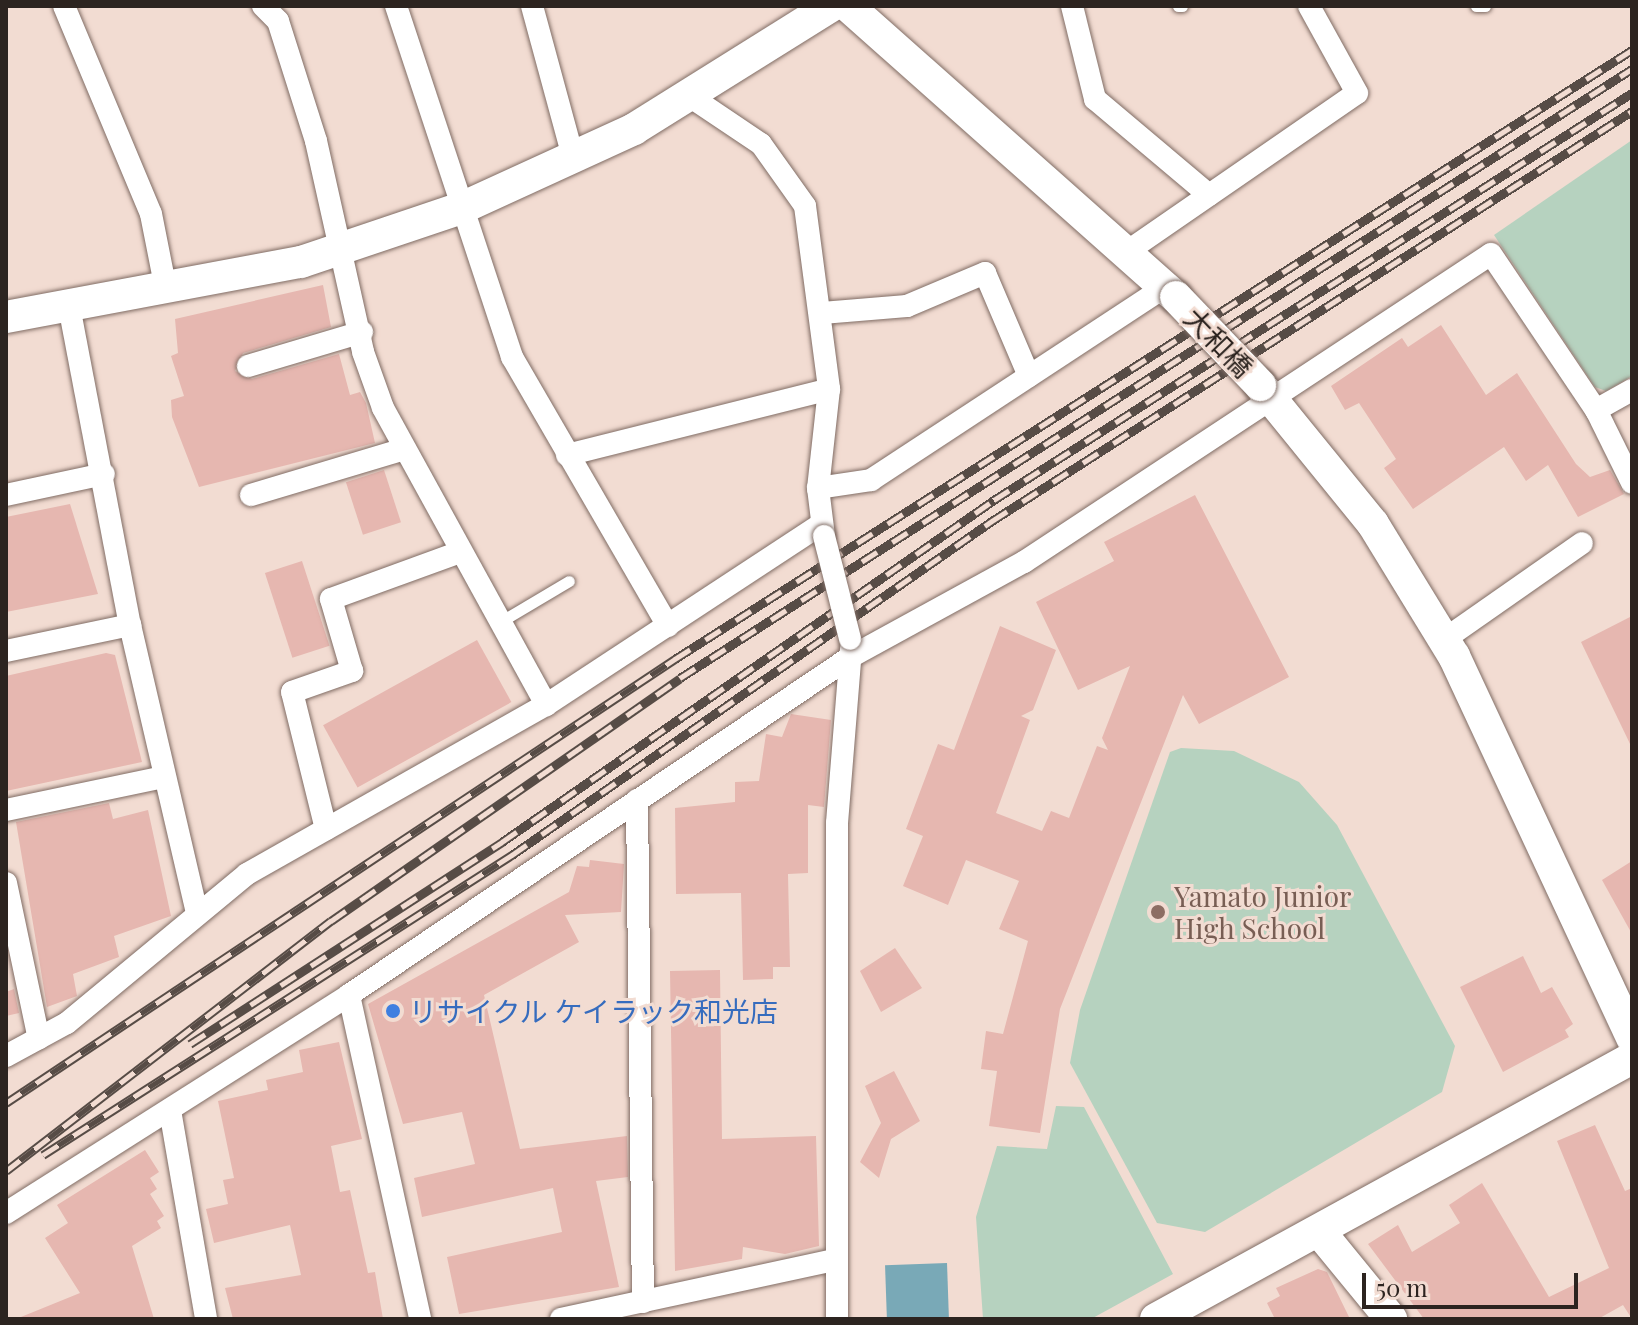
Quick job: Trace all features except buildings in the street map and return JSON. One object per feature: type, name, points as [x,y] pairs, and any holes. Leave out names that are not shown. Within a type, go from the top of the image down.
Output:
[{"type":"street","points":[[263,6],[278,21],[346,249],[362,332],[383,408],[546,705]]},
{"type":"street","points":[[396,6],[512,357],[668,626]]},
{"type":"street","points":[[532,6],[573,157]]},
{"type":"street","points":[[6,317],[166,290],[346,249],[464,207],[573,157],[691,97],[831,6]]},
{"type":"street","name":"大和橋","points":[[848,6],[1171,292],[1266,391],[1373,524],[1445,639],[1632,1037]]},
{"type":"street","points":[[1072,6],[1095,99],[1209,195]]},
{"type":"street","points":[[1128,251],[1357,93],[1309,6]]},
{"type":"street","points":[[68,7],[151,214],[166,290]]},
{"type":"street","points":[[691,97],[761,144],[787,173],[813,233],[829,389],[818,488],[823,530],[851,648],[837,823],[834,1260],[837,1319]]},
{"type":"street","points":[[6,1213],[349,995],[637,800],[851,648],[1024,562],[1266,391],[1491,254],[1596,410],[1632,483]]},
{"type":"street","points":[[822,313],[907,306],[985,273],[1029,376]]},
{"type":"street","points":[[818,488],[871,480],[1029,376],[1171,292]]},
{"type":"street","points":[[69,306],[104,474],[130,625],[197,913]]},
{"type":"street","points":[[248,366],[362,332]]},
{"type":"street","points":[[567,455],[829,389]]},
{"type":"street","points":[[1596,410],[1632,390]]},
{"type":"street","points":[[251,495],[404,449]]},
{"type":"street","points":[[6,495],[104,474]]},
{"type":"street","points":[[6,1056],[39,1039],[271,858],[546,705],[823,530]]},
{"type":"street","points":[[1445,639],[1582,543]]},
{"type":"street","points":[[326,829],[292,692],[352,671],[331,599],[460,552]]},
{"type":"street","points":[[6,651],[130,625]]},
{"type":"street","points":[[6,810],[164,777]]},
{"type":"street","points":[[637,800],[643,1302]]},
{"type":"street","points":[[6,883],[39,1039]]},
{"type":"street","points":[[349,995],[420,1319]]},
{"type":"street","points":[[1156,1319],[1632,1058]]},
{"type":"street","points":[[170,1110],[206,1319]]},
{"type":"street","points":[[1319,1231],[1391,1319]]},
{"type":"street","points":[[561,1319],[834,1260]]},
{"type":"lane","points":[[1476,6],[1485,6]]},
{"type":"lane","points":[[499,622],[569,581]]},
{"type":"green space","points":[[1632,140],[1632,376],[1606,391],[1595,387],[1494,235]]},
{"type":"green space","points":[[1181,748],[1234,751],[1299,782],[1337,825],[1455,1046],[1442,1092],[1205,1232],[1157,1223],[1070,1063],[1080,1010],[1170,752]]},
{"type":"green space","points":[[1056,1106],[1084,1107],[1173,1274],[1091,1319],[983,1319],[976,1217],[997,1146],[1047,1149]]},
{"type":"water","points":[[947,1263],[949,1319],[887,1319],[885,1265]]},
{"type":"railway","points":[[6,1103],[675,659],[1632,50]]},
{"type":"railway","points":[[6,1171],[331,921],[680,678],[1632,69]]},
{"type":"railway","points":[[190,1044],[502,842],[994,500],[1632,93]]},
{"type":"railway","points":[[43,1155],[512,855],[992,521],[1632,111]]},
{"type":"place","name":"Yamato Junior High School","points":[[1158,912]]},
{"type":"place","name":"リサイクル ケイラック和光店","points":[[393,1011]]}]
